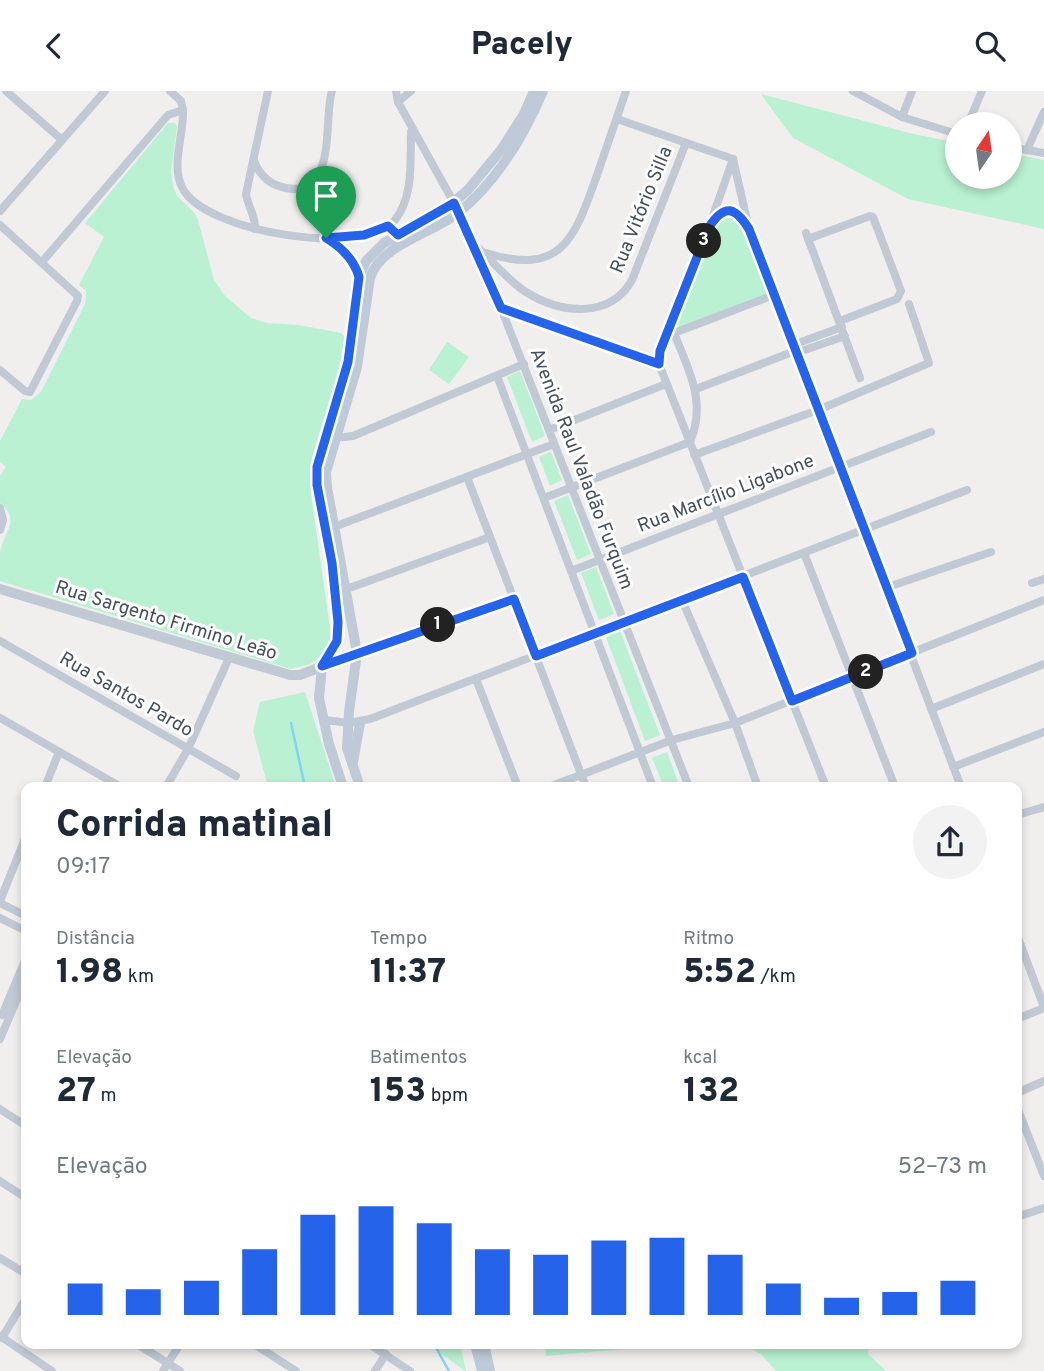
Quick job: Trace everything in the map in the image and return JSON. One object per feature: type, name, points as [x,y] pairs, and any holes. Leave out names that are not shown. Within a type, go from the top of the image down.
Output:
[{"type":"main road","points":[[377,255],[398,235],[456,208],[501,150],[524,114],[534,91]]},
{"type":"main road","points":[[330,529],[317,485],[317,467],[348,362],[366,261],[388,252],[486,185],[531,119],[543,91]]},
{"type":"main road","points":[[358,782],[347,748],[357,720],[357,653],[341,591],[330,529],[327,472],[357,367],[362,281]]},
{"type":"main road","points":[[341,591],[337,641],[322,666],[319,698],[329,744],[341,782]]},
{"type":"main road","points":[[476,1349],[482,1371]]},
{"type":"main road","points":[[485,1349],[490,1371]]},
{"type":"street","points":[[6,91],[61,139]]},
{"type":"street","points":[[0,211],[105,91]]},
{"type":"street","points":[[170,91],[181,101],[183,110],[177,172],[183,189],[195,204],[255,229],[286,235],[326,238],[364,235],[388,226],[397,218],[407,196],[411,129]]},
{"type":"street","points":[[255,229],[256,222],[248,206],[246,194],[268,91]]},
{"type":"street","points":[[254,161],[267,180],[284,188],[299,188],[316,178],[325,161],[332,91]]},
{"type":"street","name":"Avenida Raul Valadão Furquim","points":[[396,91],[398,102],[411,129],[456,208],[501,308],[622,623],[687,782]]},
{"type":"street","points":[[398,102],[411,91]]},
{"type":"street","points":[[503,272],[514,265],[551,254],[572,237],[582,217],[626,91]]},
{"type":"street","points":[[853,91],[902,117],[945,130]]},
{"type":"street","points":[[902,117],[912,91]]},
{"type":"street","points":[[973,112],[982,91]]},
{"type":"street","points":[[42,262],[168,115],[183,110]]},
{"type":"street","points":[[1027,150],[1044,112]]},
{"type":"street","points":[[617,118],[733,159]]},
{"type":"street","name":"Rua Vitório Silla","points":[[472,242],[525,291],[550,304],[584,310],[608,305],[626,291],[632,280],[686,142]]},
{"type":"street","points":[[1022,149],[1044,153]]},
{"type":"street","points":[[733,159],[671,331],[660,351],[659,364],[824,782]]},
{"type":"street","points":[[733,159],[749,229],[959,782]]},
{"type":"street","points":[[709,227],[719,213],[730,210],[740,215],[749,229]]},
{"type":"street","points":[[696,389],[795,350],[842,328],[897,299],[901,291],[873,217],[870,216],[807,236],[842,328],[860,378]]},
{"type":"street","points":[[0,225],[78,296],[78,301],[30,393],[0,370]]},
{"type":"street","points":[[388,226],[398,235]]},
{"type":"street","points":[[326,238],[345,252],[362,281]]},
{"type":"street","points":[[484,252],[507,259],[531,261]]},
{"type":"street","points":[[671,331],[775,295]]},
{"type":"street","points":[[695,455],[818,409],[929,363],[909,304]]},
{"type":"street","points":[[501,308],[659,364]]},
{"type":"street","points":[[544,498],[690,442],[695,430],[698,405],[696,389],[671,331]]},
{"type":"street","points":[[336,438],[353,436],[524,364]]},
{"type":"street","points":[[497,376],[651,782]]},
{"type":"street","points":[[549,430],[666,384]]},
{"type":"street","name":"Rua Marcílio Ligabone","points":[[571,571],[931,432]]},
{"type":"street","points":[[330,529],[554,444]]},
{"type":"street","points":[[467,477],[584,782]]},
{"type":"street","points":[[325,720],[357,720],[476,679],[967,490]]},
{"type":"street","points":[[0,508],[3,520],[0,530]]},
{"type":"street","points":[[341,591],[490,537]]},
{"type":"street","points":[[886,588],[991,552]]},
{"type":"street","points":[[804,553],[893,782]]},
{"type":"street","points":[[1032,583],[1044,579]]},
{"type":"street","name":"Rua Sargento Firmino Leão","points":[[0,589],[290,675],[300,675],[357,653]]},
{"type":"street","points":[[357,653],[514,599]]},
{"type":"street","points":[[682,600],[735,723],[756,782]]},
{"type":"street","points":[[562,782],[672,740],[735,723],[1044,600]]},
{"type":"street","name":"Rua Santos Pardo","points":[[0,641],[236,776]]},
{"type":"street","points":[[169,782],[188,749],[229,658]]},
{"type":"street","points":[[931,709],[1044,664]]},
{"type":"street","points":[[476,679],[516,782]]},
{"type":"street","points":[[0,718],[112,782]]},
{"type":"street","points":[[953,767],[1044,732]]},
{"type":"street","points":[[47,782],[59,752]]},
{"type":"street","points":[[1022,814],[1043,810]]},
{"type":"street","points":[[21,850],[0,902],[21,913]]},
{"type":"street","points":[[0,919],[21,929]]},
{"type":"street","points":[[1022,949],[1044,1008],[1022,1017]]},
{"type":"street","points":[[0,1014],[2,1015],[21,970]]},
{"type":"street","points":[[0,1039],[20,992]]},
{"type":"street","points":[[1022,1091],[1044,1081]]},
{"type":"street","points":[[0,1109],[21,1123]]},
{"type":"street","points":[[1022,1120],[1044,1176]]},
{"type":"street","points":[[0,1181],[21,1195]]},
{"type":"street","points":[[1022,1215],[1044,1208]]},
{"type":"street","points":[[0,1258],[21,1271]]},
{"type":"street","points":[[21,1306],[1,1337],[48,1370]]},
{"type":"street","points":[[143,1349],[165,1367],[180,1371]]},
{"type":"street","points":[[165,1367],[177,1349]]},
{"type":"street","points":[[262,1349],[296,1371]]},
{"type":"street","points":[[378,1349],[410,1371]]},
{"type":"street","points":[[375,1371],[386,1354]]},
{"type":"green space","points":[[761,94],[945,140],[945,189],[1022,189],[1022,155],[1044,160],[1044,229],[908,199],[793,138]]},
{"type":"green space","points":[[168,123],[175,123],[177,126],[171,171],[173,186],[177,196],[193,211],[198,220],[214,280],[225,296],[251,318],[267,323],[299,325],[341,333],[345,337],[337,378],[310,469],[311,494],[331,635],[328,653],[310,664],[291,669],[0,581],[0,553],[10,515],[0,503],[0,476],[6,467],[0,462],[0,441],[22,399],[31,400],[41,392],[85,304],[86,291],[79,285],[104,237],[85,223]]},
{"type":"green space","points":[[725,215],[739,218],[769,295],[676,328],[674,325],[715,225]]},
{"type":"green space","points":[[447,342],[469,357],[449,384],[429,370]]},
{"type":"green space","points":[[520,371],[545,436],[532,442],[507,377]]},
{"type":"green space","points":[[551,452],[562,480],[550,486],[539,457]]},
{"type":"green space","points":[[568,495],[591,554],[577,560],[554,501]]},
{"type":"green space","points":[[596,567],[614,614],[599,620],[581,573]]},
{"type":"green space","points":[[620,631],[660,735],[645,741],[606,637]]},
{"type":"green space","points":[[305,692],[334,782],[267,782],[253,731],[260,702]]},
{"type":"green space","points":[[667,752],[678,782],[662,782],[652,758]]},
{"type":"green space","points":[[435,1349],[461,1349],[465,1371]]},
{"type":"green space","points":[[545,1349],[626,1349],[546,1356]]},
{"type":"green space","points":[[751,1349],[868,1349],[868,1354],[886,1371],[776,1371],[761,1354]]},
{"type":"waterway","points":[[291,723],[304,782]]},
{"type":"waterway","points":[[437,1349],[449,1371]]},
{"type":"route","points":[[454,203],[501,308],[659,364],[660,351],[709,227],[719,213],[725,210],[736,212],[749,229],[912,653],[792,701],[743,577],[536,656],[514,599],[322,666],[337,641],[338,622],[332,563],[317,485],[317,467],[348,362],[359,277],[345,252],[326,238],[364,235],[388,226],[398,235],[454,203]]}]
